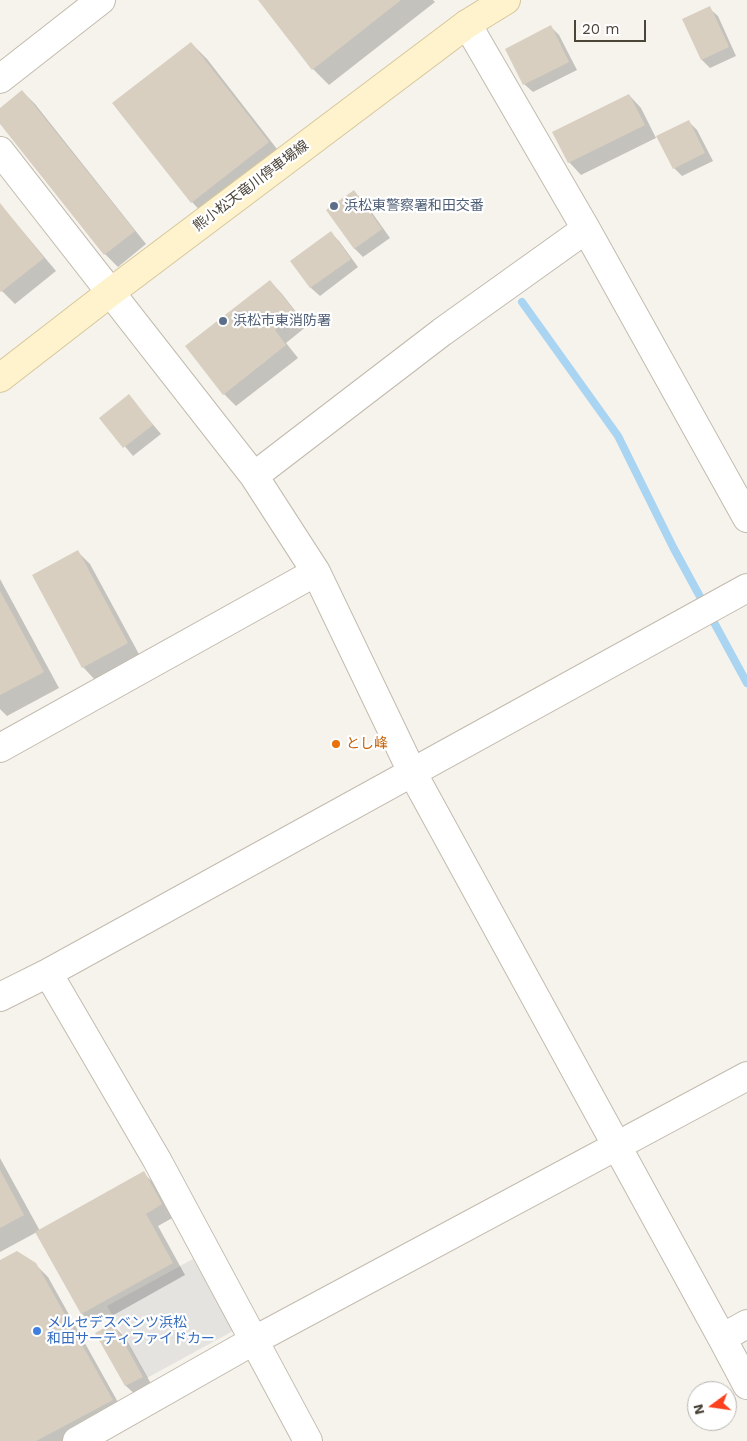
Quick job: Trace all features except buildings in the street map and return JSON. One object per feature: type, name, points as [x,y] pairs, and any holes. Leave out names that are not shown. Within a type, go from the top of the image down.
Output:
[{"type":"main road","name":"熊小松天竜川停車場線","points":[[0,378],[483,9]]},
{"type":"street","points":[[0,79],[101,0]]},
{"type":"street","points":[[483,9],[586,229],[747,518]]},
{"type":"street","points":[[0,151],[254,476],[316,572],[412,772],[747,1385]]},
{"type":"street","points":[[254,476],[442,332],[586,229]]},
{"type":"street","points":[[0,748],[316,572]]},
{"type":"street","points":[[0,998],[747,588]]},
{"type":"street","points":[[48,973],[156,1160],[308,1441]]},
{"type":"street","points":[[77,1441],[253,1341],[747,1076]]},
{"type":"street","points":[[722,1338],[747,1324]]},
{"type":"shaded area","points":[[193,1259],[233,1331],[147,1378],[107,1306]]},
{"type":"waterway","points":[[522,302],[618,436],[673,547],[747,683]]},
{"type":"place","name":"浜松東警察署和田交番","points":[[334,206]]},
{"type":"place","name":"浜松市東消防署","points":[[223,321]]},
{"type":"place","name":"とし峰","points":[[336,744]]},
{"type":"place","name":"メルセデスベンツ浜松 和田サーティファイドカー","points":[[37,1331]]}]
